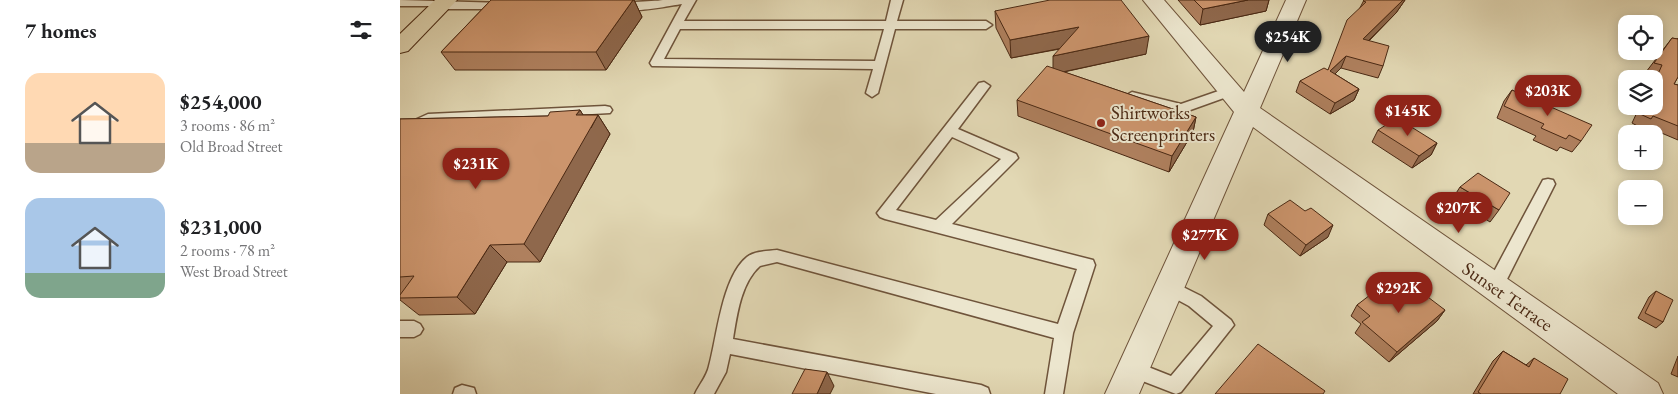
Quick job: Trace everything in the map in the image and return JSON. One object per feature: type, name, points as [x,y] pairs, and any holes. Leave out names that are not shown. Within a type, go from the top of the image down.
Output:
[{"type":"main road","points":[[400,46],[444,3]]},
{"type":"street","name":"Sunset Terrace","points":[[1153,0],[1238,100],[1646,394]]},
{"type":"street","points":[[1128,382],[1169,287],[1238,100],[1296,0]]},
{"type":"lane","points":[[608,6],[647,6],[684,0]]},
{"type":"lane","points":[[690,0],[656,64],[880,65]]},
{"type":"lane","points":[[872,93],[897,0]]},
{"type":"lane","points":[[400,3],[511,6]]},
{"type":"lane","points":[[677,25],[986,25]]},
{"type":"lane","points":[[984,86],[885,213],[1087,265],[1064,333],[1054,394]]},
{"type":"lane","points":[[1132,96],[1182,109],[1238,100]]},
{"type":"lane","points":[[403,132],[428,119],[605,110]]},
{"type":"lane","points":[[939,227],[1011,158],[950,131]]},
{"type":"lane","points":[[1495,286],[1548,184]]},
{"type":"lane","points":[[704,394],[717,372],[727,319],[744,270],[754,261],[766,256],[777,256],[1064,333]]},
{"type":"lane","points":[[1128,382],[1174,386],[1225,325],[1195,301],[1169,287]]},
{"type":"lane","points":[[723,344],[982,394]]},
{"type":"lane","points":[[462,394],[467,394]]},
{"type":"building","points":[[491,0],[633,0],[596,52],[441,52]]},
{"type":"building","points":[[1050,0],[1121,0],[1149,36],[1053,56],[1079,27],[1010,40],[995,11]]},
{"type":"building","points":[[1194,0],[1248,0],[1203,9]]},
{"type":"building","points":[[1364,0],[1403,0],[1363,39],[1389,46],[1383,66],[1346,56],[1330,71],[1359,89],[1335,103],[1300,81],[1324,68],[1328,70],[1347,20],[1366,2]]},
{"type":"building","points":[[1672,38],[1678,39],[1678,77],[1674,84],[1678,85],[1678,126],[1653,116],[1651,119],[1642,115],[1663,115],[1663,70],[1660,70],[1662,65],[1654,63],[1656,60],[1663,60],[1663,50]]},
{"type":"building","name":"Shirtworks Screenprinters","points":[[1047,66],[1196,117],[1172,156],[1017,100]]},
{"type":"building","points":[[1512,90],[1592,125],[1581,141],[1569,135],[1566,139],[1541,128],[1544,124],[1504,106]]},
{"type":"building","points":[[580,110],[576,115],[598,115],[524,244],[490,245],[457,297],[400,298],[400,295],[414,276],[400,277],[400,119],[548,116],[550,112]]},
{"type":"building","points":[[1397,118],[1437,143],[1419,156],[1378,130]]},
{"type":"building","points":[[1478,173],[1510,193],[1499,210],[1460,187]]},
{"type":"building","points":[[1290,200],[1305,211],[1311,208],[1333,225],[1306,245],[1268,214]]},
{"type":"building","points":[[1396,280],[1416,295],[1420,291],[1445,310],[1397,352],[1362,322],[1370,316],[1357,305],[1383,285],[1386,287]]},
{"type":"building","points":[[1656,291],[1673,300],[1663,322],[1645,313]]},
{"type":"building","points":[[1258,344],[1325,391],[1323,394],[1215,394]]},
{"type":"building","points":[[1503,351],[1529,367],[1534,358],[1568,379],[1560,394],[1481,394],[1478,392]]},
{"type":"building","points":[[805,369],[827,372],[817,394],[792,394]]},
{"type":"place","name":"Shirtworks Screenprinters","points":[[1101,123]]}]
